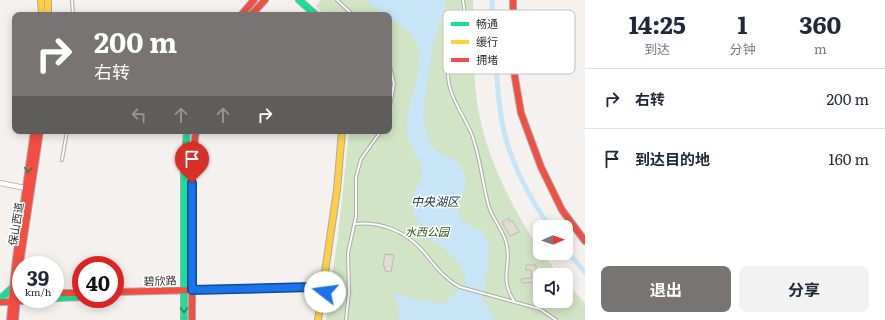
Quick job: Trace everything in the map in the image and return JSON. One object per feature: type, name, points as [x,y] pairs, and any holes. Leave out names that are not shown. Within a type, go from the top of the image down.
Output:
[{"type":"street","points":[[41,0],[42,12]]},
{"type":"street","points":[[48,0],[48,12]]},
{"type":"street","points":[[244,12],[254,0]]},
{"type":"street","points":[[254,12],[265,0]]},
{"type":"street","points":[[299,0],[313,12]]},
{"type":"street","points":[[303,0],[316,12]]},
{"type":"street","points":[[513,0],[513,10]]},
{"type":"street","points":[[514,74],[521,113],[540,167],[562,210],[585,241]]},
{"type":"street","name":"保山西道","points":[[29,189],[34,134]]},
{"type":"street","name":"保山西道","points":[[19,256],[29,189],[39,134]]},
{"type":"street","points":[[184,320],[184,170],[188,134]]},
{"type":"street","points":[[192,320],[192,160],[196,134]]},
{"type":"street","points":[[319,320],[337,190],[343,134]]},
{"type":"street","points":[[0,183],[29,189]]},
{"type":"street","points":[[12,288],[8,294],[7,306],[13,318]]},
{"type":"street","name":"保山西道","points":[[7,300],[12,290]]},
{"type":"street","name":"碧欣路","points":[[124,292],[324,291]]},
{"type":"street","name":"碧欣路","points":[[124,295],[184,292]]},
{"type":"street","points":[[7,300],[13,318]]},
{"type":"lane","points":[[72,0],[73,12]]},
{"type":"lane","points":[[337,0],[350,12]]},
{"type":"lane","points":[[463,0],[464,10]]},
{"type":"lane","points":[[448,74],[449,84],[455,101],[466,119],[473,137],[489,206],[507,244],[508,252],[505,280],[507,288],[514,301]]},
{"type":"lane","points":[[392,75],[394,84],[392,95]]},
{"type":"lane","points":[[62,160],[66,134]]},
{"type":"lane","points":[[346,320],[349,292],[348,253],[356,207],[355,189],[358,167],[366,151],[379,134]]},
{"type":"lane","points":[[354,224],[378,225],[401,233],[416,244],[432,264],[450,282],[460,287],[540,309],[556,320]]},
{"type":"green space","name":"水西公园","points":[[321,0],[473,0],[473,10],[443,10],[443,74],[474,74],[478,107],[489,150],[506,192],[533,239],[533,260],[547,260],[554,268],[533,268],[533,308],[573,308],[573,290],[585,303],[585,320],[326,320],[338,236],[349,134],[392,134],[392,12],[321,12],[316,6]]},
{"type":"water","name":"中央湖区","points":[[368,0],[445,0],[445,6],[432,49],[423,116],[425,127],[434,148],[442,155],[450,156],[456,161],[467,181],[460,200],[460,218],[469,225],[484,232],[489,251],[483,299],[496,320],[399,320],[398,303],[394,297],[396,294],[402,294],[407,298],[440,303],[447,302],[466,283],[461,266],[444,247],[427,236],[412,206],[412,197],[420,181],[422,169],[410,142],[407,125],[408,112],[418,67],[418,46],[409,32],[392,19],[392,12],[382,12],[372,5]]},
{"type":"building","points":[[509,218],[509,222],[512,220],[519,232],[510,236],[502,222]]},
{"type":"building","points":[[385,254],[394,255],[391,272],[385,271],[385,266],[383,266]]},
{"type":"building","points":[[526,265],[536,265],[536,268],[533,268],[533,282],[522,283],[521,279],[532,278],[531,270],[526,270]]},
{"type":"waterway","points":[[492,0],[493,10]]},
{"type":"waterway","points":[[497,74],[502,122],[509,150],[520,177],[545,220]]},
{"type":"waterway","points":[[573,258],[585,272]]},
{"type":"traffic: fast","points":[[299,0],[313,12]]},
{"type":"traffic: fast","points":[[184,320],[184,170],[187,134]]},
{"type":"traffic: fast","points":[[0,299],[11,289]]},
{"type":"traffic: fast","points":[[64,298],[72,297]]},
{"type":"traffic: slow","points":[[41,0],[42,12]]},
{"type":"traffic: slow","points":[[48,0],[48,12]]},
{"type":"traffic: slow","points":[[318,320],[337,190],[342,134]]},
{"type":"traffic: jam","points":[[244,12],[254,0]]},
{"type":"traffic: jam","points":[[254,12],[265,0]]},
{"type":"traffic: jam","points":[[513,0],[513,10]]},
{"type":"traffic: jam","points":[[514,74],[521,113],[541,167],[562,210],[585,241]]},
{"type":"traffic: jam","points":[[10,320],[16,259],[34,134]]},
{"type":"traffic: jam","points":[[15,320],[20,263],[40,134]]},
{"type":"traffic: jam","points":[[192,320],[192,160],[196,134]]},
{"type":"traffic: jam","points":[[124,292],[313,287],[325,290]]},
{"type":"traffic: jam","points":[[64,293],[72,293]]},
{"type":"traffic: jam","points":[[0,302],[12,302]]},
{"type":"route","points":[[192,183],[192,290],[313,287],[325,290],[325,292]]}]
